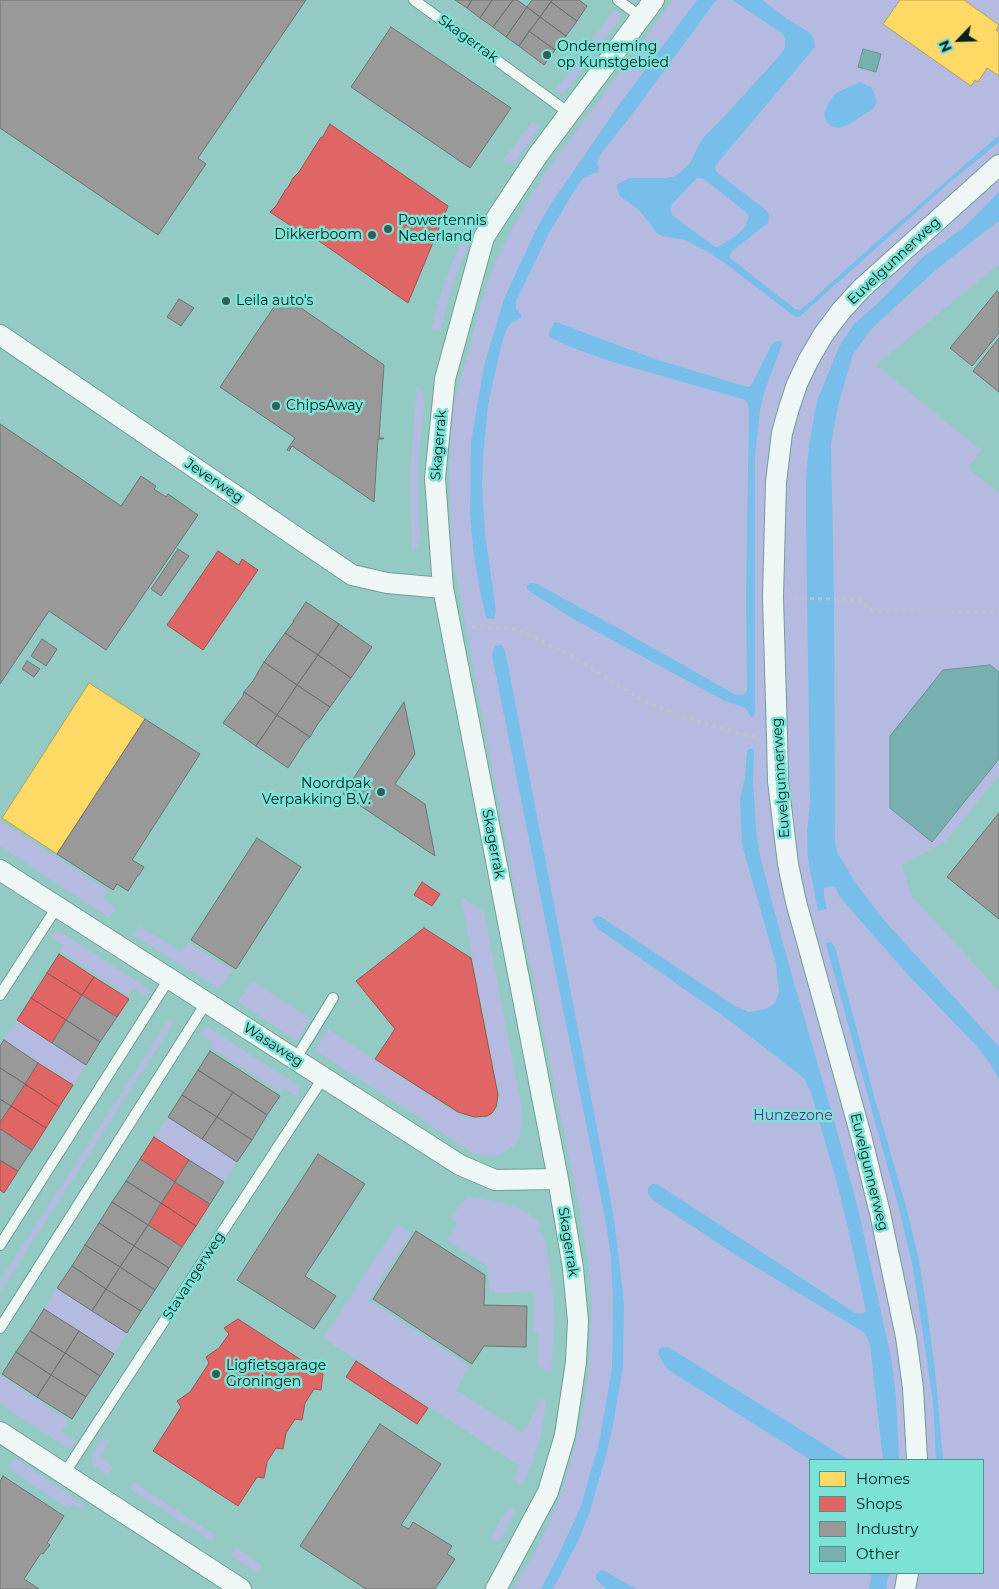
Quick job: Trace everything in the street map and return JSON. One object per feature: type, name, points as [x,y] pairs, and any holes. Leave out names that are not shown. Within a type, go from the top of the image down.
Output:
[{"type":"street","name":"Skagerrak","points":[[496,1589],[548,1492],[565,1435],[576,1362],[578,1320],[573,1268],[558,1179],[443,588],[434,478],[445,379],[484,237],[538,155],[654,0]]},
{"type":"street","name":"Euvelgunnerweg","points":[[917,1459],[913,1388],[906,1337],[880,1213],[861,1136],[796,902],[783,825],[778,781],[774,597],[776,482],[782,433],[797,384],[823,335],[861,289],[999,164]]},
{"type":"street","name":"Jeverweg","points":[[0,335],[352,575],[387,583],[443,588]]},
{"type":"street","name":"Wasaweg","points":[[0,870],[460,1166],[495,1180],[558,1179]]},
{"type":"street","points":[[0,1432],[241,1589]]},
{"type":"street","points":[[905,1589],[908,1574]]},
{"type":"lane","name":"Skagerrak","points":[[414,0],[569,113]]},
{"type":"lane","points":[[618,0],[641,17]]},
{"type":"lane","points":[[0,995],[57,907]]},
{"type":"lane","points":[[0,1245],[169,979]]},
{"type":"lane","points":[[295,1060],[333,998]]},
{"type":"lane","points":[[0,1328],[206,1003]]},
{"type":"lane","name":"Stavangerweg","points":[[64,1474],[323,1078]]},
{"type":"path","points":[[790,598],[860,600],[873,611],[999,612]]},
{"type":"path","points":[[452,627],[508,628],[522,631],[570,655],[642,700],[680,716],[748,736],[777,738]]},
{"type":"green space","name":"Hunzezone","points":[[673,0],[999,0],[999,216],[955,249],[858,338],[827,434],[833,855],[877,912],[855,882],[837,852],[835,840],[831,444],[834,419],[853,354],[872,328],[939,267],[999,221],[999,264],[876,365],[981,450],[968,468],[999,493],[999,775],[946,841],[902,865],[911,895],[999,991],[999,1589],[514,1589],[543,1536],[560,1497],[574,1451],[583,1411],[589,1367],[592,1306],[588,1261],[581,1217],[508,854],[452,552],[449,470],[453,408],[483,296],[496,260],[511,230],[543,176]]},
{"type":"green space","points":[[614,10],[618,11],[621,17],[566,91],[562,93],[555,91]]},
{"type":"green space","points":[[532,122],[537,125],[538,130],[514,163],[508,164],[503,161]]},
{"type":"green space","points":[[469,224],[475,228],[455,277],[441,330],[431,329],[442,291]]},
{"type":"green space","points":[[417,387],[425,393],[419,453],[418,497],[420,536],[418,545],[412,552],[410,475]]},
{"type":"green space","points":[[0,820],[108,891],[103,899],[116,908],[109,918],[0,846]]},
{"type":"green space","points":[[461,897],[484,912],[521,1105],[520,1139],[512,1147],[497,1156],[484,1156],[471,1152],[315,1050],[328,1029],[459,1115],[479,1119],[489,1117],[496,1111],[499,1095]]},
{"type":"green space","points":[[139,926],[181,952],[188,943],[232,970],[219,989],[133,935]]},
{"type":"green space","points":[[60,932],[149,989],[147,997],[133,988],[127,995],[59,950],[63,945],[51,937],[54,933]]},
{"type":"green space","points":[[252,981],[310,1018],[297,1041],[238,1002]]},
{"type":"green space","points":[[169,1019],[174,1022],[0,1292],[0,1281]]},
{"type":"green space","points":[[17,1020],[86,1065],[73,1085],[4,1040]]},
{"type":"green space","points":[[205,1028],[209,1028],[299,1086],[299,1097],[284,1088],[281,1092],[210,1047],[212,1042],[200,1034]]},
{"type":"green space","points":[[168,1117],[237,1162],[224,1182],[154,1137]]},
{"type":"green space","points":[[469,1197],[504,1203],[518,1208],[542,1225],[538,1232],[541,1232],[545,1240],[553,1297],[554,1324],[551,1372],[537,1366],[539,1333],[533,1330],[534,1292],[490,1293],[487,1266],[447,1240],[457,1224],[451,1219],[462,1201]]},
{"type":"green space","points":[[398,1224],[411,1233],[369,1300],[469,1366],[456,1390],[523,1433],[535,1413],[537,1400],[544,1399],[546,1402],[541,1434],[533,1461],[522,1486],[514,1479],[520,1466],[323,1338]]},
{"type":"green space","points":[[57,1288],[127,1333],[114,1354],[44,1309]]},
{"type":"green space","points":[[0,1375],[68,1420],[62,1432],[77,1442],[67,1448],[0,1404]]},
{"type":"green space","points":[[103,1438],[109,1442],[100,1457],[113,1467],[108,1475],[93,1464],[92,1460],[93,1454]]},
{"type":"green space","points":[[15,1458],[83,1504],[85,1512],[73,1504],[69,1509],[8,1468]]},
{"type":"green space","points":[[133,1482],[216,1536],[212,1541],[129,1488]]},
{"type":"green space","points":[[509,1507],[515,1511],[499,1543],[491,1537]]},
{"type":"green space","points":[[236,1548],[262,1565],[257,1572],[231,1556]]},
{"type":"shaded area","points":[[697,0],[718,0],[600,155],[597,163],[598,172],[583,178],[570,198],[550,231],[516,301],[516,309],[521,318],[511,323],[506,330],[488,405],[483,457],[482,483],[485,534],[496,611],[494,619],[490,619],[486,617],[474,556],[470,515],[471,442],[484,366],[504,299],[535,232],[550,205],[619,105]]},
{"type":"shaded area","points":[[732,0],[762,0],[810,33],[815,45],[715,166],[719,174],[766,210],[769,215],[768,223],[733,250],[729,257],[795,309],[800,310],[803,308],[999,135],[999,142],[948,184],[799,317],[794,316],[710,253],[685,240],[662,236],[657,233],[640,211],[620,196],[617,188],[618,184],[629,178],[665,178],[673,177],[681,172],[690,163],[702,139],[781,54],[785,47],[785,39],[782,33]],"holes":[[[697,178],[704,179],[749,216],[745,227],[736,236],[720,246],[715,247],[672,215],[672,204]]]},
{"type":"shaded area","points":[[860,82],[871,87],[874,93],[877,102],[873,109],[840,128],[832,127],[824,115],[828,104],[836,93]]},
{"type":"shaded area","points":[[999,192],[999,221],[939,267],[872,328],[853,354],[838,405],[831,444],[835,840],[837,852],[855,882],[883,919],[999,1047],[999,1079],[990,1063],[976,1045],[909,976],[839,896],[836,888],[832,886],[824,888],[827,909],[818,911],[808,859],[807,831],[810,802],[806,479],[809,445],[817,401],[839,347],[854,324],[879,302],[923,257],[962,229]]},
{"type":"shaded area","points":[[556,322],[655,359],[749,387],[772,344],[780,341],[782,344],[765,390],[760,410],[755,456],[754,716],[751,717],[746,708],[725,701],[572,618],[527,588],[530,583],[537,584],[736,695],[743,695],[747,691],[746,596],[749,411],[746,400],[613,362],[573,348],[549,337],[549,333]]},
{"type":"shaded area","points":[[495,646],[503,646],[506,655],[608,1186],[624,1303],[623,1367],[606,1455],[589,1514],[578,1541],[553,1589],[541,1589],[581,1506],[599,1443],[612,1369],[613,1300],[611,1257],[606,1223],[492,655]]},
{"type":"shaded area","points":[[753,749],[754,751],[753,781],[760,856],[858,1209],[891,1357],[896,1396],[899,1459],[883,1459],[870,1345],[863,1332],[736,1255],[653,1200],[648,1193],[648,1188],[652,1184],[657,1184],[855,1313],[860,1314],[866,1311],[837,1183],[812,1096],[805,1079],[733,1023],[597,928],[592,920],[596,916],[601,917],[735,1006],[749,1012],[766,1009],[775,1003],[779,992],[776,964],[742,845],[740,799],[745,777],[747,751]]},
{"type":"shaded area","points":[[831,942],[835,947],[874,1096],[907,1210],[919,1261],[936,1380],[943,1459],[936,1459],[933,1402],[913,1268],[900,1212],[826,943]]},
{"type":"shaded area","points":[[663,1347],[670,1348],[847,1459],[809,1459],[667,1369],[658,1354],[659,1349]]},
{"type":"shaded area","points":[[602,1570],[636,1589],[606,1589],[596,1579],[596,1574]]},
{"type":"shaded area","points":[[872,1574],[889,1574],[886,1589],[869,1589]]},
{"type":"building: Homes","points":[[900,0],[964,0],[999,25],[996,30],[999,32],[999,76],[987,68],[978,82],[975,80],[971,86],[883,24]]},
{"type":"building: Homes","points":[[89,683],[145,719],[57,854],[2,818]]},
{"type":"building: Shops","points":[[330,124],[448,206],[408,303],[309,234],[302,233],[270,212],[276,206]]},
{"type":"building: Shops","points":[[218,551],[239,565],[242,559],[258,570],[203,650],[167,625]]},
{"type":"building: Shops","points":[[422,882],[440,894],[432,906],[414,895]]},
{"type":"building: Shops","points":[[424,928],[471,958],[498,1095],[496,1107],[487,1116],[474,1117],[458,1112],[375,1059],[395,1029],[356,981]]},
{"type":"building: Shops","points":[[59,954],[94,977],[82,995],[47,973]]},
{"type":"building: Shops","points":[[47,973],[82,995],[66,1020],[31,998]]},
{"type":"building: Shops","points":[[94,977],[129,999],[117,1017],[82,995]]},
{"type":"building: Shops","points":[[31,998],[66,1020],[52,1043],[17,1020]]},
{"type":"building: Shops","points":[[38,1063],[73,1085],[59,1107],[25,1084]]},
{"type":"building: Shops","points":[[25,1084],[59,1107],[46,1128],[11,1106]]},
{"type":"building: Shops","points":[[11,1106],[46,1128],[32,1150],[0,1129],[0,1122]]},
{"type":"building: Shops","points":[[154,1137],[189,1160],[175,1182],[140,1159]]},
{"type":"building: Shops","points":[[0,1160],[18,1171],[4,1193],[0,1190]]},
{"type":"building: Shops","points":[[175,1182],[210,1204],[196,1226],[161,1203]]},
{"type":"building: Shops","points":[[161,1203],[196,1226],[182,1247],[148,1225]]},
{"type":"building: Shops","points":[[238,1319],[323,1374],[321,1390],[314,1389],[305,1403],[302,1420],[295,1419],[286,1433],[283,1449],[276,1448],[267,1462],[264,1478],[257,1477],[238,1506],[153,1451],[181,1407],[177,1401],[190,1392],[209,1363],[206,1357],[219,1348],[229,1334],[224,1328]]},
{"type":"building: Shops","points":[[356,1361],[428,1408],[417,1424],[346,1377]]},
{"type":"building: Industry","points":[[0,0],[306,0],[198,158],[206,164],[158,235],[0,128]]},
{"type":"building: Industry","points":[[455,0],[472,0],[467,8]]},
{"type":"building: Industry","points":[[472,0],[492,0],[480,18],[467,8]]},
{"type":"building: Industry","points":[[492,0],[513,0],[493,27],[480,18]]},
{"type":"building: Industry","points":[[513,0],[517,0],[527,7],[506,37],[493,27]]},
{"type":"building: Industry","points":[[532,0],[552,0],[540,17],[527,7]]},
{"type":"building: Industry","points":[[552,0],[579,0],[587,6],[577,21],[551,2]]},
{"type":"building: Industry","points":[[551,2],[577,21],[566,36],[540,17]]},
{"type":"building: Industry","points":[[527,7],[540,17],[519,46],[506,37]]},
{"type":"building: Industry","points":[[540,17],[566,36],[555,50],[529,31]]},
{"type":"building: Industry","points":[[391,27],[511,108],[470,168],[351,87]]},
{"type":"building: Industry","points":[[529,31],[555,50],[544,65],[519,46]]},
{"type":"building: Industry","points":[[997,291],[999,293],[999,333],[972,366],[950,348]]},
{"type":"building: Industry","points":[[282,295],[384,365],[379,438],[384,438],[378,439],[374,502],[292,446],[289,451],[287,450],[295,438],[220,387]]},
{"type":"building: Industry","points":[[179,299],[194,308],[181,326],[167,317]]},
{"type":"building: Industry","points":[[999,338],[999,392],[973,371]]},
{"type":"building: Industry","points":[[0,424],[121,506],[141,476],[156,486],[154,489],[166,497],[168,494],[198,515],[106,650],[49,611],[0,684]]},
{"type":"building: Industry","points":[[178,549],[189,556],[161,596],[151,589]]},
{"type":"building: Industry","points":[[306,602],[339,624],[318,655],[285,633]]},
{"type":"building: Industry","points":[[339,624],[372,647],[351,678],[318,655]]},
{"type":"building: Industry","points":[[285,633],[318,655],[297,685],[264,662]]},
{"type":"building: Industry","points":[[42,639],[57,649],[46,666],[31,656]]},
{"type":"building: Industry","points":[[318,655],[351,678],[330,707],[297,685]]},
{"type":"building: Industry","points":[[27,661],[40,669],[34,677],[22,669]]},
{"type":"building: Industry","points":[[264,662],[297,685],[277,715],[244,692]]},
{"type":"building: Industry","points":[[297,685],[330,707],[310,737],[277,715]]},
{"type":"building: Industry","points":[[244,692],[277,715],[256,746],[223,723]]},
{"type":"building: Industry","points":[[404,702],[415,754],[395,784],[425,804],[435,856],[343,794]]},
{"type":"building: Industry","points":[[277,715],[310,737],[306,740],[288,768],[256,746]]},
{"type":"building: Industry","points":[[145,719],[200,754],[132,860],[144,867],[139,875],[128,891],[117,884],[113,890],[57,854]]},
{"type":"building: Industry","points":[[999,813],[999,919],[947,877]]},
{"type":"building: Industry","points":[[257,838],[301,867],[236,969],[191,940]]},
{"type":"building: Industry","points":[[82,995],[117,1017],[100,1042],[66,1020]]},
{"type":"building: Industry","points":[[66,1020],[100,1042],[86,1065],[52,1043]]},
{"type":"building: Industry","points":[[4,1040],[38,1063],[25,1084],[0,1068],[0,1046]]},
{"type":"building: Industry","points":[[210,1051],[280,1096],[267,1115],[198,1070]]},
{"type":"building: Industry","points":[[0,1068],[25,1084],[11,1106],[0,1099]]},
{"type":"building: Industry","points":[[198,1070],[233,1092],[217,1117],[182,1095]]},
{"type":"building: Industry","points":[[233,1092],[267,1115],[252,1140],[217,1117]]},
{"type":"building: Industry","points":[[182,1095],[217,1117],[202,1139],[168,1117]]},
{"type":"building: Industry","points":[[0,1099],[11,1106],[0,1122]]},
{"type":"building: Industry","points":[[217,1117],[252,1140],[237,1162],[202,1139]]},
{"type":"building: Industry","points":[[0,1129],[32,1150],[18,1171],[0,1160]]},
{"type":"building: Industry","points":[[318,1154],[365,1184],[305,1276],[336,1296],[314,1329],[237,1280]]},
{"type":"building: Industry","points":[[140,1159],[175,1182],[161,1203],[126,1181]]},
{"type":"building: Industry","points":[[189,1160],[224,1182],[210,1204],[175,1182]]},
{"type":"building: Industry","points":[[126,1181],[161,1203],[148,1225],[112,1202]]},
{"type":"building: Industry","points":[[112,1202],[148,1225],[134,1246],[99,1223]]},
{"type":"building: Industry","points":[[99,1223],[134,1246],[120,1267],[85,1245]]},
{"type":"building: Industry","points":[[148,1225],[182,1247],[169,1268],[134,1246]]},
{"type":"building: Industry","points":[[416,1231],[485,1275],[484,1305],[527,1306],[526,1347],[484,1346],[472,1364],[373,1299]]},
{"type":"building: Industry","points":[[85,1245],[120,1267],[106,1289],[72,1266]]},
{"type":"building: Industry","points":[[134,1246],[169,1268],[155,1290],[120,1267]]},
{"type":"building: Industry","points":[[72,1266],[106,1289],[92,1311],[57,1288]]},
{"type":"building: Industry","points":[[120,1267],[155,1290],[141,1311],[106,1289]]},
{"type":"building: Industry","points":[[106,1289],[141,1311],[127,1333],[92,1311]]},
{"type":"building: Industry","points":[[44,1309],[79,1331],[65,1353],[30,1331]]},
{"type":"building: Industry","points":[[30,1331],[65,1353],[51,1375],[16,1352]]},
{"type":"building: Industry","points":[[79,1331],[114,1354],[100,1376],[65,1353]]},
{"type":"building: Industry","points":[[16,1352],[51,1375],[37,1397],[2,1374]]},
{"type":"building: Industry","points":[[65,1353],[100,1376],[86,1397],[51,1375]]},
{"type":"building: Industry","points":[[51,1375],[86,1397],[72,1419],[37,1397]]},
{"type":"building: Industry","points":[[380,1424],[441,1464],[401,1525],[409,1529],[413,1522],[452,1546],[447,1554],[455,1559],[435,1589],[366,1589],[300,1546]]},
{"type":"building: Industry","points":[[3,1476],[64,1516],[47,1543],[50,1545],[43,1554],[41,1553],[24,1579],[39,1589],[0,1589],[0,1481]]},
{"type":"building: Other","points":[[863,49],[881,54],[876,72],[858,67]]},
{"type":"building: Other","points":[[990,665],[999,672],[999,759],[932,842],[890,808],[890,736],[943,670]]},
{"type":"place","name":"Onderneming op Kunstgebied","points":[[547,55]]},
{"type":"place","name":"Powertennis Nederland","points":[[388,229]]},
{"type":"place","name":"Dikkerboom","points":[[372,235]]},
{"type":"place","name":"Leila auto's","points":[[226,301]]},
{"type":"place","name":"ChipsAway","points":[[276,406]]},
{"type":"place","name":"Noordpak Verpakking B.V.","points":[[381,792]]},
{"type":"place","name":"Ligfietsgarage Groningen","points":[[216,1374]]}]
